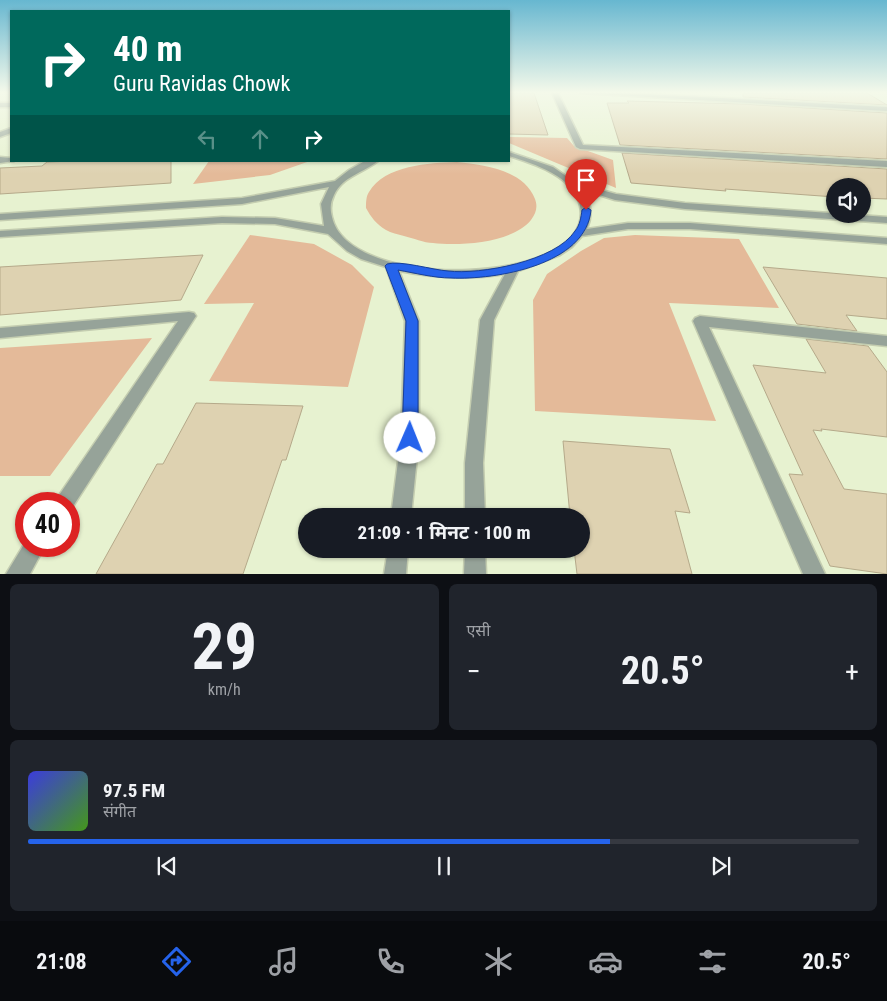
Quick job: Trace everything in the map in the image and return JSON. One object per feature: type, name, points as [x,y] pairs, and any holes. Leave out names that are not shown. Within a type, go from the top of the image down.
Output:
[{"type":"street","points":[[567,120],[580,147],[887,164]]},
{"type":"street","points":[[372,162],[353,171],[338,183],[326,203],[327,222],[332,231],[345,244],[364,256],[391,266],[450,275],[468,275],[514,268],[542,260],[558,252],[579,234],[585,220],[586,210],[580,194],[571,184],[549,167],[510,154]]},
{"type":"street","points":[[0,217],[242,201],[338,183]]},
{"type":"street","points":[[571,184],[615,197],[685,206],[887,220]]},
{"type":"street","points":[[0,234],[222,220],[276,221],[332,231]]},
{"type":"street","points":[[579,234],[628,226],[690,226],[887,241]]},
{"type":"street","points":[[391,266],[412,321],[410,438],[402,508]]},
{"type":"street","points":[[475,508],[474,463],[487,320],[514,268]]},
{"type":"street","points":[[0,332],[189,316],[71,492]]},
{"type":"street","points":[[814,574],[700,321],[887,341]]},
{"type":"street","points":[[17,574],[28,557]]},
{"type":"street","points":[[395,574],[397,558]]},
{"type":"street","points":[[475,558],[475,574]]},
{"type":"shaded area","points":[[510,137],[567,138],[574,146],[613,160],[616,188],[510,143]]},
{"type":"shaded area","points":[[208,162],[307,162],[270,175],[193,184]]},
{"type":"shaded area","points":[[457,162],[491,167],[513,175],[522,181],[530,189],[536,202],[536,210],[531,220],[512,234],[499,238],[471,243],[430,243],[386,230],[374,220],[366,208],[369,192],[376,183],[386,176],[408,167]]},
{"type":"shaded area","points":[[250,235],[314,244],[352,265],[374,287],[348,387],[209,381],[254,303],[204,304]]},
{"type":"shaded area","points":[[635,235],[739,239],[779,308],[669,303],[716,421],[535,411],[533,300],[547,274],[604,238]]},
{"type":"shaded area","points":[[152,338],[50,476],[0,476],[0,348]]},
{"type":"building","points":[[510,120],[543,120],[548,135],[510,134]]},
{"type":"building","points":[[612,120],[887,120],[887,159],[620,145]]},
{"type":"building","points":[[622,153],[887,169],[887,199],[871,198],[871,178],[826,178],[826,196],[631,183]]},
{"type":"building","points":[[47,162],[171,162],[171,183],[0,194],[0,168],[42,166]]},
{"type":"building","points":[[203,255],[181,300],[0,315],[0,267]]},
{"type":"building","points":[[763,267],[887,278],[887,319],[846,315],[857,331],[797,324]]},
{"type":"building","points":[[806,339],[868,346],[887,372],[887,437],[821,429],[822,431],[813,430],[844,489],[887,494],[887,574],[830,566],[789,474],[803,475],[753,365],[826,373]]},
{"type":"building","points":[[196,403],[303,406],[286,460],[282,460],[243,574],[96,574],[157,464],[163,464]]},
{"type":"building","points":[[563,441],[670,449],[690,513],[675,511],[692,574],[577,574],[575,558],[590,558],[590,508],[569,508]]},
{"type":"route","points":[[410,438],[412,321],[391,266],[450,275],[468,275],[520,267],[542,260],[568,245],[579,234],[585,220],[586,210]]}]
